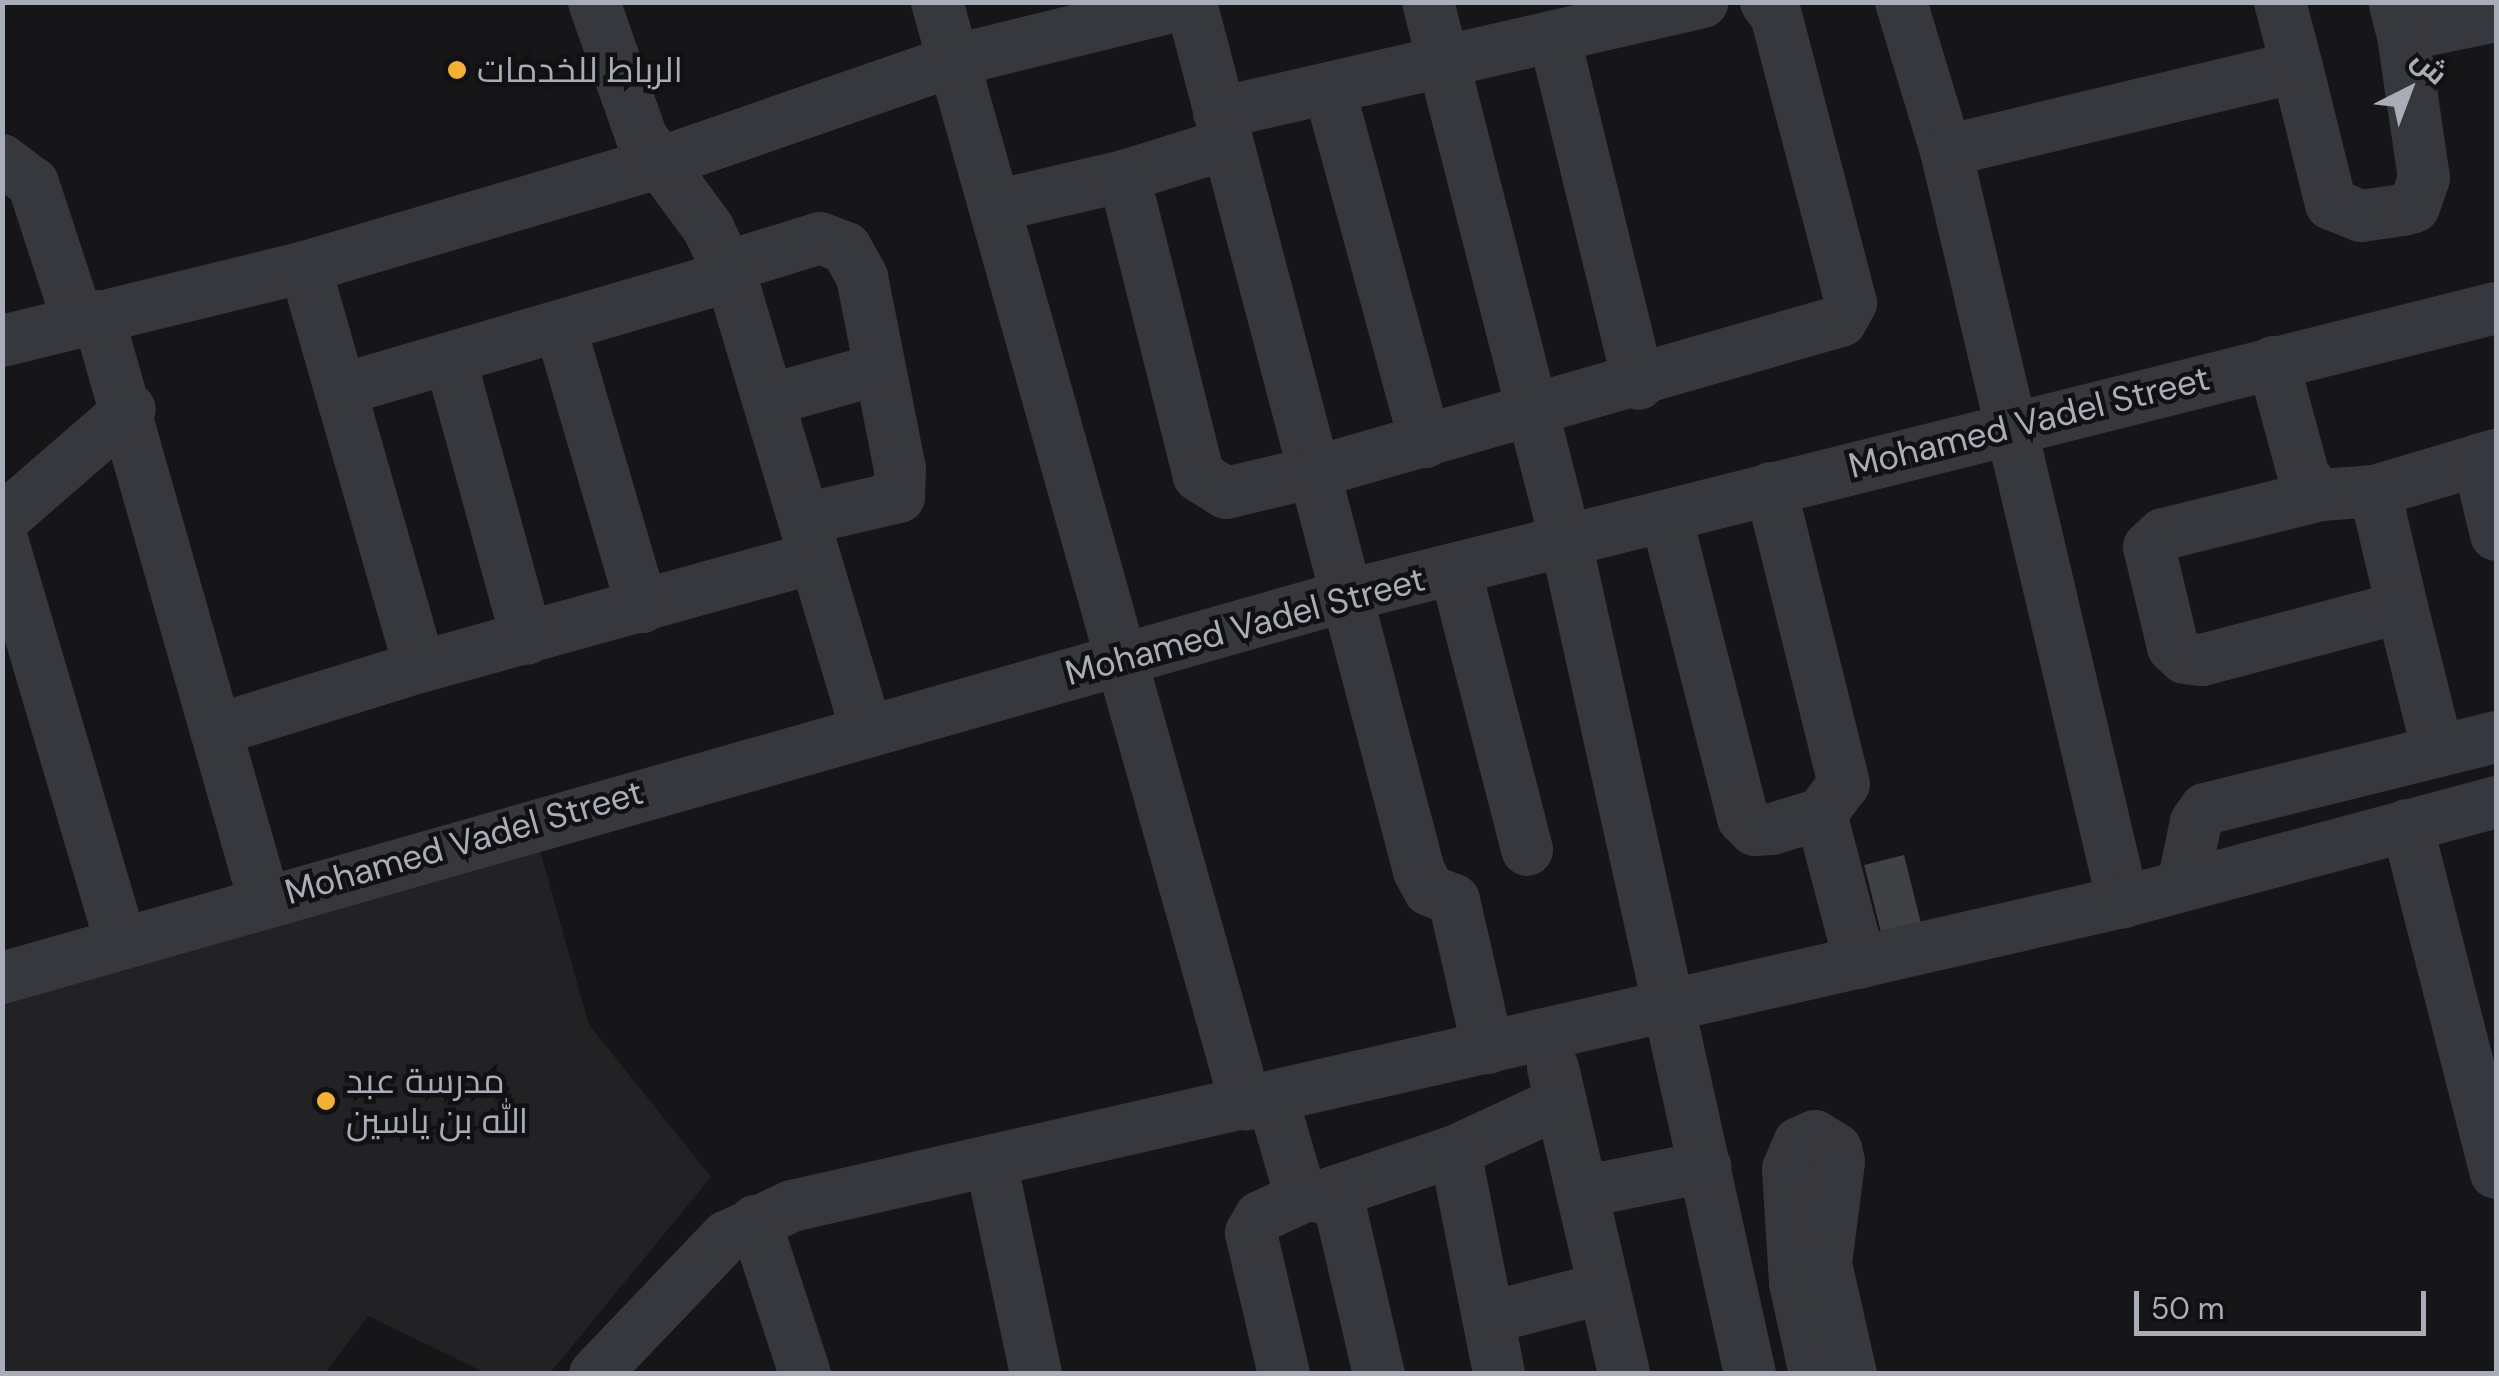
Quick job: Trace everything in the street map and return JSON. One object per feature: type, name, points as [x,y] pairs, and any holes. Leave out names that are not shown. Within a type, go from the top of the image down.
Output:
[{"type":"street","points":[[594,2],[626,104],[660,163],[708,228],[728,272],[866,728]]},
{"type":"street","points":[[936,2],[956,60],[1118,661],[1259,1100],[1296,1180],[1322,1194],[1379,1374]]},
{"type":"street","points":[[1428,2],[1566,542],[1750,1374]]},
{"type":"street","points":[[995,206],[1124,176],[1223,128],[1329,88],[1702,2]]},
{"type":"street","points":[[1124,176],[1199,476],[1226,493],[1315,472],[1830,328],[1849,313],[1776,16],[1766,2]]},
{"type":"street","points":[[1901,2],[1946,151],[2123,902]]},
{"type":"street","points":[[2280,2],[2332,204],[2361,216],[2414,207],[2424,178],[2399,19],[2496,16]]},
{"type":"street","points":[[2,341],[304,267],[660,163],[956,60],[1192,3],[1349,594],[1418,872],[1429,890],[1454,900],[1488,1048]]},
{"type":"street","points":[[1554,36],[1639,384]]},
{"type":"street","points":[[1946,151],[2296,67]]},
{"type":"street","points":[[1329,88],[1425,442]]},
{"type":"street","points":[[2,160],[34,183],[88,318],[130,409],[264,900]]},
{"type":"street","points":[[216,730],[642,606],[809,539],[899,497],[900,469],[862,277],[846,248],[820,238],[560,326],[340,390]]},
{"type":"street","points":[[304,267],[420,668]]},
{"type":"street","name":"Mohamed Vadel Street","points":[[2,978],[120,940],[1349,594],[1566,542],[2011,424],[2496,308]]},
{"type":"street","points":[[560,326],[642,606]]},
{"type":"street","points":[[450,358],[527,639]]},
{"type":"street","points":[[2273,362],[2304,477],[2321,495]]},
{"type":"street","points":[[769,400],[880,369]]},
{"type":"street","points":[[2,520],[130,409]]},
{"type":"street","points":[[2402,607],[2202,660],[2186,658],[2174,647],[2149,547],[2163,534],[2321,495],[2375,491],[2487,458],[2496,535]]},
{"type":"street","points":[[1666,516],[1742,818],[1755,830],[1821,814],[1844,784],[1772,488]]},
{"type":"street","points":[[2375,491],[2438,751]]},
{"type":"street","points":[[2,538],[120,940]]},
{"type":"street","points":[[1455,569],[1527,850]]},
{"type":"street","points":[[2184,884],[2196,822],[2205,809],[2496,737]]},
{"type":"street","points":[[595,1374],[683,1276],[756,1220],[792,1206],[2123,902],[2496,802]]},
{"type":"street","points":[[1821,814],[1860,963]]},
{"type":"street","points":[[2407,826],[2496,1173]]},
{"type":"street","points":[[1545,1035],[1624,1374]]},
{"type":"street","points":[[1284,1374],[1251,1233],[1260,1217],[1456,1151],[1560,1102]]},
{"type":"street","points":[[1814,1374],[1795,1283],[1788,1169],[1799,1143],[1815,1136],[1836,1149],[1839,1162],[1826,1264],[1852,1374]]},
{"type":"street","points":[[1456,1151],[1499,1374]]},
{"type":"street","points":[[990,1162],[1036,1374]]},
{"type":"street","points":[[1582,1192],[1705,1167]]},
{"type":"street","points":[[756,1220],[805,1374]]},
{"type":"street","points":[[1488,1318],[1604,1288]]},
{"type":"shaded area","name":"مدرسة عبد الله بن ياسين","points":[[537,840],[589,1025],[711,1177],[550,1373],[486,1373],[368,1316],[325,1373],[3,1374],[3,992]]},
{"type":"building","points":[[1904,855],[1923,930],[1883,940],[1864,865]]},
{"type":"place","name":"الرباط للخدمات","points":[[457,70]]},
{"type":"place","name":"مدرسة عبد الله بن ياسين","points":[[326,1101]]}]
